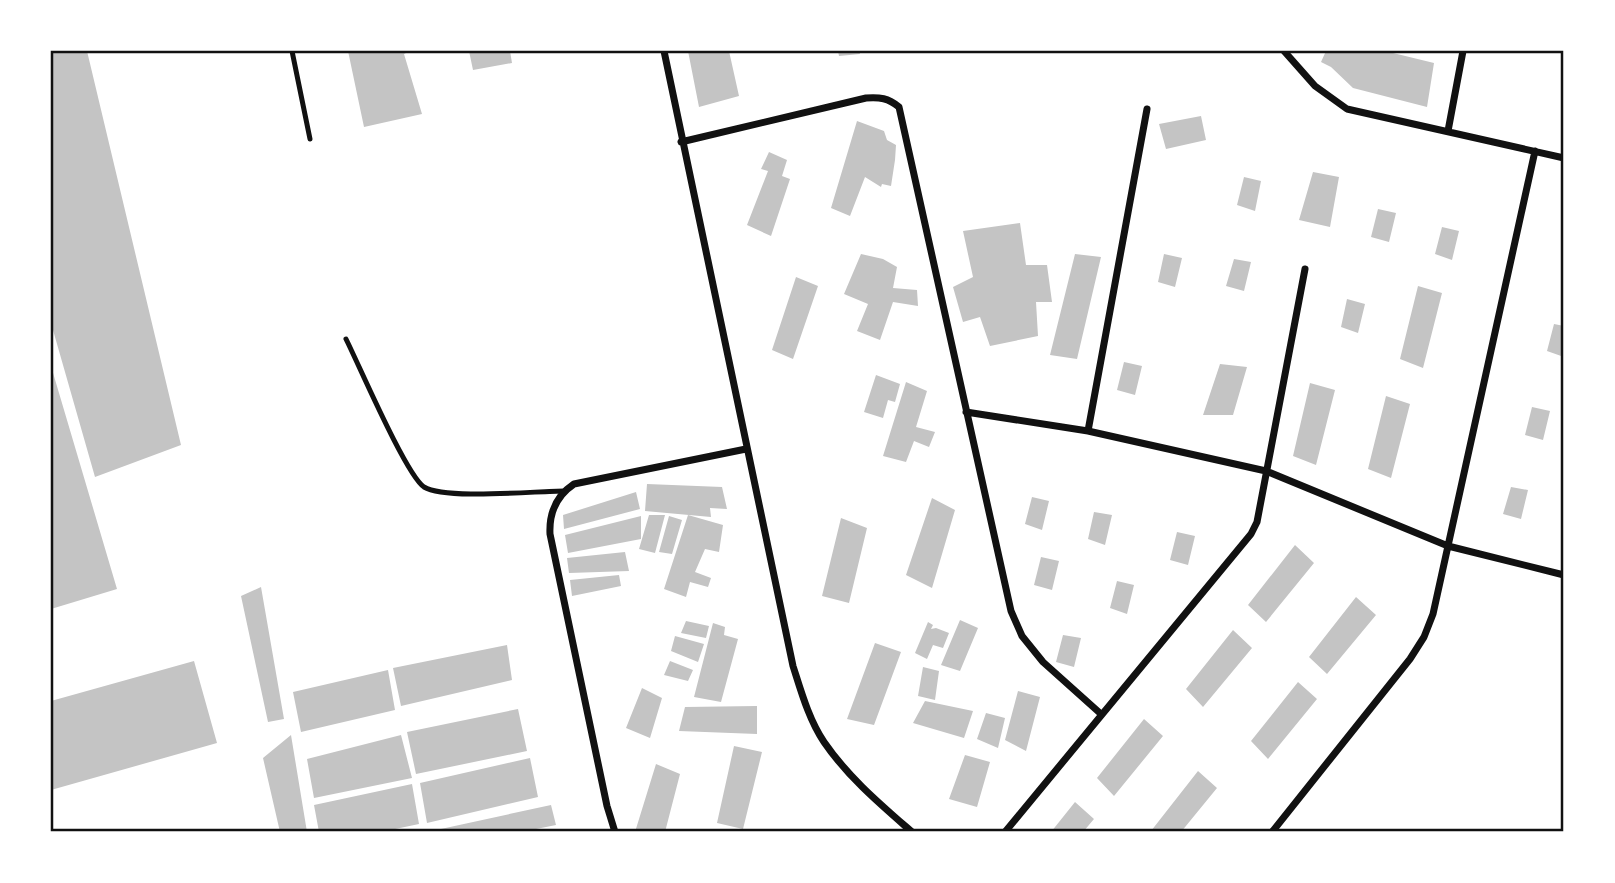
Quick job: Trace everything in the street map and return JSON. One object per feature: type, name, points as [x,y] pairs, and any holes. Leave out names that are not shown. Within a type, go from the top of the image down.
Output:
[{"type":"street","points":[[664,51],[793,666],[805,703],[822,740],[868,794],[912,832]]},
{"type":"street","points":[[1284,51],[1315,86],[1348,108],[1564,158]]},
{"type":"street","points":[[1448,131],[1463,51]]},
{"type":"street","points":[[681,142],[866,98],[891,100],[899,107],[1011,611],[1022,636],[1043,662],[1101,714]]},
{"type":"street","points":[[1088,431],[1147,109]]},
{"type":"street","points":[[1272,832],[1410,659],[1424,637],[1433,614],[1535,151]]},
{"type":"street","points":[[1006,832],[1251,534],[1257,522],[1306,269]]},
{"type":"street","points":[[966,412],[1088,431],[1265,471],[1448,546],[1564,575]]},
{"type":"street","points":[[615,832],[607,806],[549,519],[564,491],[574,484],[746,449]]},
{"type":"lane","points":[[292,51],[310,139]]},
{"type":"lane","points":[[346,340],[407,464],[424,487],[449,494],[564,491]]},
{"type":"building","points":[[51,51],[87,51],[181,445],[95,477],[51,323]]},
{"type":"building","points":[[348,51],[410,51],[404,54],[422,114],[364,127]]},
{"type":"building","points":[[469,51],[510,51],[512,63],[473,70]]},
{"type":"building","points":[[688,51],[729,51],[739,96],[699,107]]},
{"type":"building","points":[[838,51],[859,51],[860,54],[839,56]]},
{"type":"building","points":[[1326,51],[1393,51],[1434,63],[1427,107],[1353,88],[1331,67],[1321,62]]},
{"type":"building","points":[[1201,116],[1206,140],[1166,149],[1159,124]]},
{"type":"building","points":[[857,121],[884,131],[887,140],[896,145],[895,160],[891,186],[882,184],[881,187],[865,177],[850,216],[831,208]]},
{"type":"building","points":[[769,152],[787,160],[782,176],[790,179],[771,236],[747,225],[768,171],[761,169]]},
{"type":"building","points":[[1313,172],[1339,177],[1330,227],[1299,220]]},
{"type":"building","points":[[1244,177],[1261,181],[1255,211],[1237,205]]},
{"type":"building","points":[[1378,209],[1396,213],[1389,242],[1371,237]]},
{"type":"building","points":[[1020,223],[1026,265],[1047,265],[1052,302],[1036,302],[1038,336],[990,346],[980,317],[963,322],[953,287],[973,277],[963,231]]},
{"type":"building","points":[[1442,227],[1459,231],[1452,260],[1435,254]]},
{"type":"building","points":[[861,254],[883,259],[897,267],[893,288],[917,290],[918,306],[893,302],[880,340],[857,331],[868,304],[844,294]]},
{"type":"building","points":[[1075,254],[1101,257],[1077,359],[1050,355]]},
{"type":"building","points":[[1164,254],[1182,258],[1175,287],[1158,282]]},
{"type":"building","points":[[1234,259],[1251,262],[1244,291],[1226,286]]},
{"type":"building","points":[[796,277],[818,286],[793,359],[772,350]]},
{"type":"building","points":[[1418,286],[1442,293],[1423,368],[1400,359]]},
{"type":"building","points":[[1347,299],[1365,304],[1358,333],[1341,327]]},
{"type":"building","points":[[1554,324],[1564,326],[1564,357],[1547,351]]},
{"type":"building","points":[[1124,362],[1142,366],[1135,395],[1117,390]]},
{"type":"building","points":[[1220,364],[1247,367],[1233,415],[1203,415]]},
{"type":"building","points":[[51,366],[117,589],[51,609]]},
{"type":"building","points":[[876,375],[900,384],[895,402],[888,400],[883,418],[864,412]]},
{"type":"building","points":[[906,382],[927,391],[916,427],[935,432],[929,447],[914,441],[906,462],[883,456]]},
{"type":"building","points":[[1310,383],[1335,390],[1316,465],[1293,456]]},
{"type":"building","points":[[1386,396],[1410,404],[1391,478],[1368,469]]},
{"type":"building","points":[[1532,407],[1550,411],[1543,440],[1525,435]]},
{"type":"building","points":[[647,484],[722,487],[727,509],[710,508],[711,517],[645,511]]},
{"type":"building","points":[[1511,487],[1528,490],[1521,519],[1503,514]]},
{"type":"building","points":[[636,492],[640,509],[564,529],[563,515]]},
{"type":"building","points":[[1032,497],[1049,501],[1042,530],[1025,524]]},
{"type":"building","points":[[932,498],[955,510],[932,588],[906,575]]},
{"type":"building","points":[[1094,512],[1112,515],[1105,545],[1088,539]]},
{"type":"building","points":[[649,515],[665,515],[655,553],[639,549]]},
{"type":"building","points":[[688,515],[723,525],[719,552],[705,549],[695,572],[711,578],[708,587],[690,582],[686,597],[664,589]]},
{"type":"building","points":[[641,516],[641,539],[568,553],[565,535]]},
{"type":"building","points":[[669,516],[682,520],[672,554],[659,552]]},
{"type":"building","points":[[841,518],[867,528],[849,603],[822,596]]},
{"type":"building","points":[[1177,532],[1195,536],[1188,565],[1170,560]]},
{"type":"building","points":[[1295,545],[1314,563],[1266,622],[1248,605]]},
{"type":"building","points":[[625,552],[629,571],[569,573],[567,558]]},
{"type":"building","points":[[1041,557],[1059,561],[1052,590],[1034,585]]},
{"type":"building","points":[[619,575],[621,586],[572,596],[570,580]]},
{"type":"building","points":[[1117,581],[1134,585],[1127,614],[1110,608]]},
{"type":"building","points":[[261,587],[284,719],[268,722],[241,596]]},
{"type":"building","points":[[1356,597],[1376,615],[1327,674],[1309,657]]},
{"type":"building","points":[[960,620],[978,628],[960,671],[941,665]]},
{"type":"building","points":[[686,621],[709,626],[706,638],[681,633]]},
{"type":"building","points":[[928,622],[933,625],[931,629],[949,633],[943,648],[933,645],[927,659],[915,653]]},
{"type":"building","points":[[713,623],[725,627],[724,635],[738,639],[721,702],[694,697]]},
{"type":"building","points":[[1233,630],[1252,648],[1203,707],[1186,689]]},
{"type":"building","points":[[1063,635],[1081,638],[1074,667],[1056,662]]},
{"type":"building","points":[[675,636],[704,644],[698,662],[671,651]]},
{"type":"building","points":[[875,643],[901,652],[874,725],[847,719]]},
{"type":"building","points":[[507,645],[512,680],[401,706],[393,668]]},
{"type":"building","points":[[194,661],[217,743],[51,790],[51,701]]},
{"type":"building","points":[[670,661],[693,670],[688,681],[664,675]]},
{"type":"building","points":[[923,667],[939,671],[935,700],[918,696]]},
{"type":"building","points":[[388,670],[395,710],[301,732],[293,692]]},
{"type":"building","points":[[1298,682],[1317,699],[1268,759],[1251,741]]},
{"type":"building","points":[[642,688],[662,698],[650,738],[626,728]]},
{"type":"building","points":[[1018,691],[1040,697],[1026,751],[1005,740]]},
{"type":"building","points":[[925,701],[973,711],[964,738],[913,723]]},
{"type":"building","points":[[757,706],[757,734],[679,731],[685,707]]},
{"type":"building","points":[[518,709],[527,751],[416,774],[407,732]]},
{"type":"building","points":[[986,713],[1005,718],[998,748],[977,739]]},
{"type":"building","points":[[1144,719],[1163,736],[1114,796],[1097,778]]},
{"type":"building","points":[[291,735],[307,832],[280,832],[263,758]]},
{"type":"building","points":[[401,735],[412,778],[314,798],[307,759]]},
{"type":"building","points":[[734,746],[762,752],[743,829],[717,823]]},
{"type":"building","points":[[965,755],[990,762],[977,807],[949,799]]},
{"type":"building","points":[[530,758],[538,797],[427,823],[420,783]]},
{"type":"building","points":[[656,764],[680,774],[665,832],[635,832]]},
{"type":"building","points":[[1198,771],[1217,788],[1181,832],[1151,831]]},
{"type":"building","points":[[412,784],[419,824],[381,832],[319,832],[314,805]]},
{"type":"building","points":[[1075,802],[1094,819],[1083,832],[1051,832]]},
{"type":"building","points":[[551,805],[556,825],[521,832],[427,832]]}]
